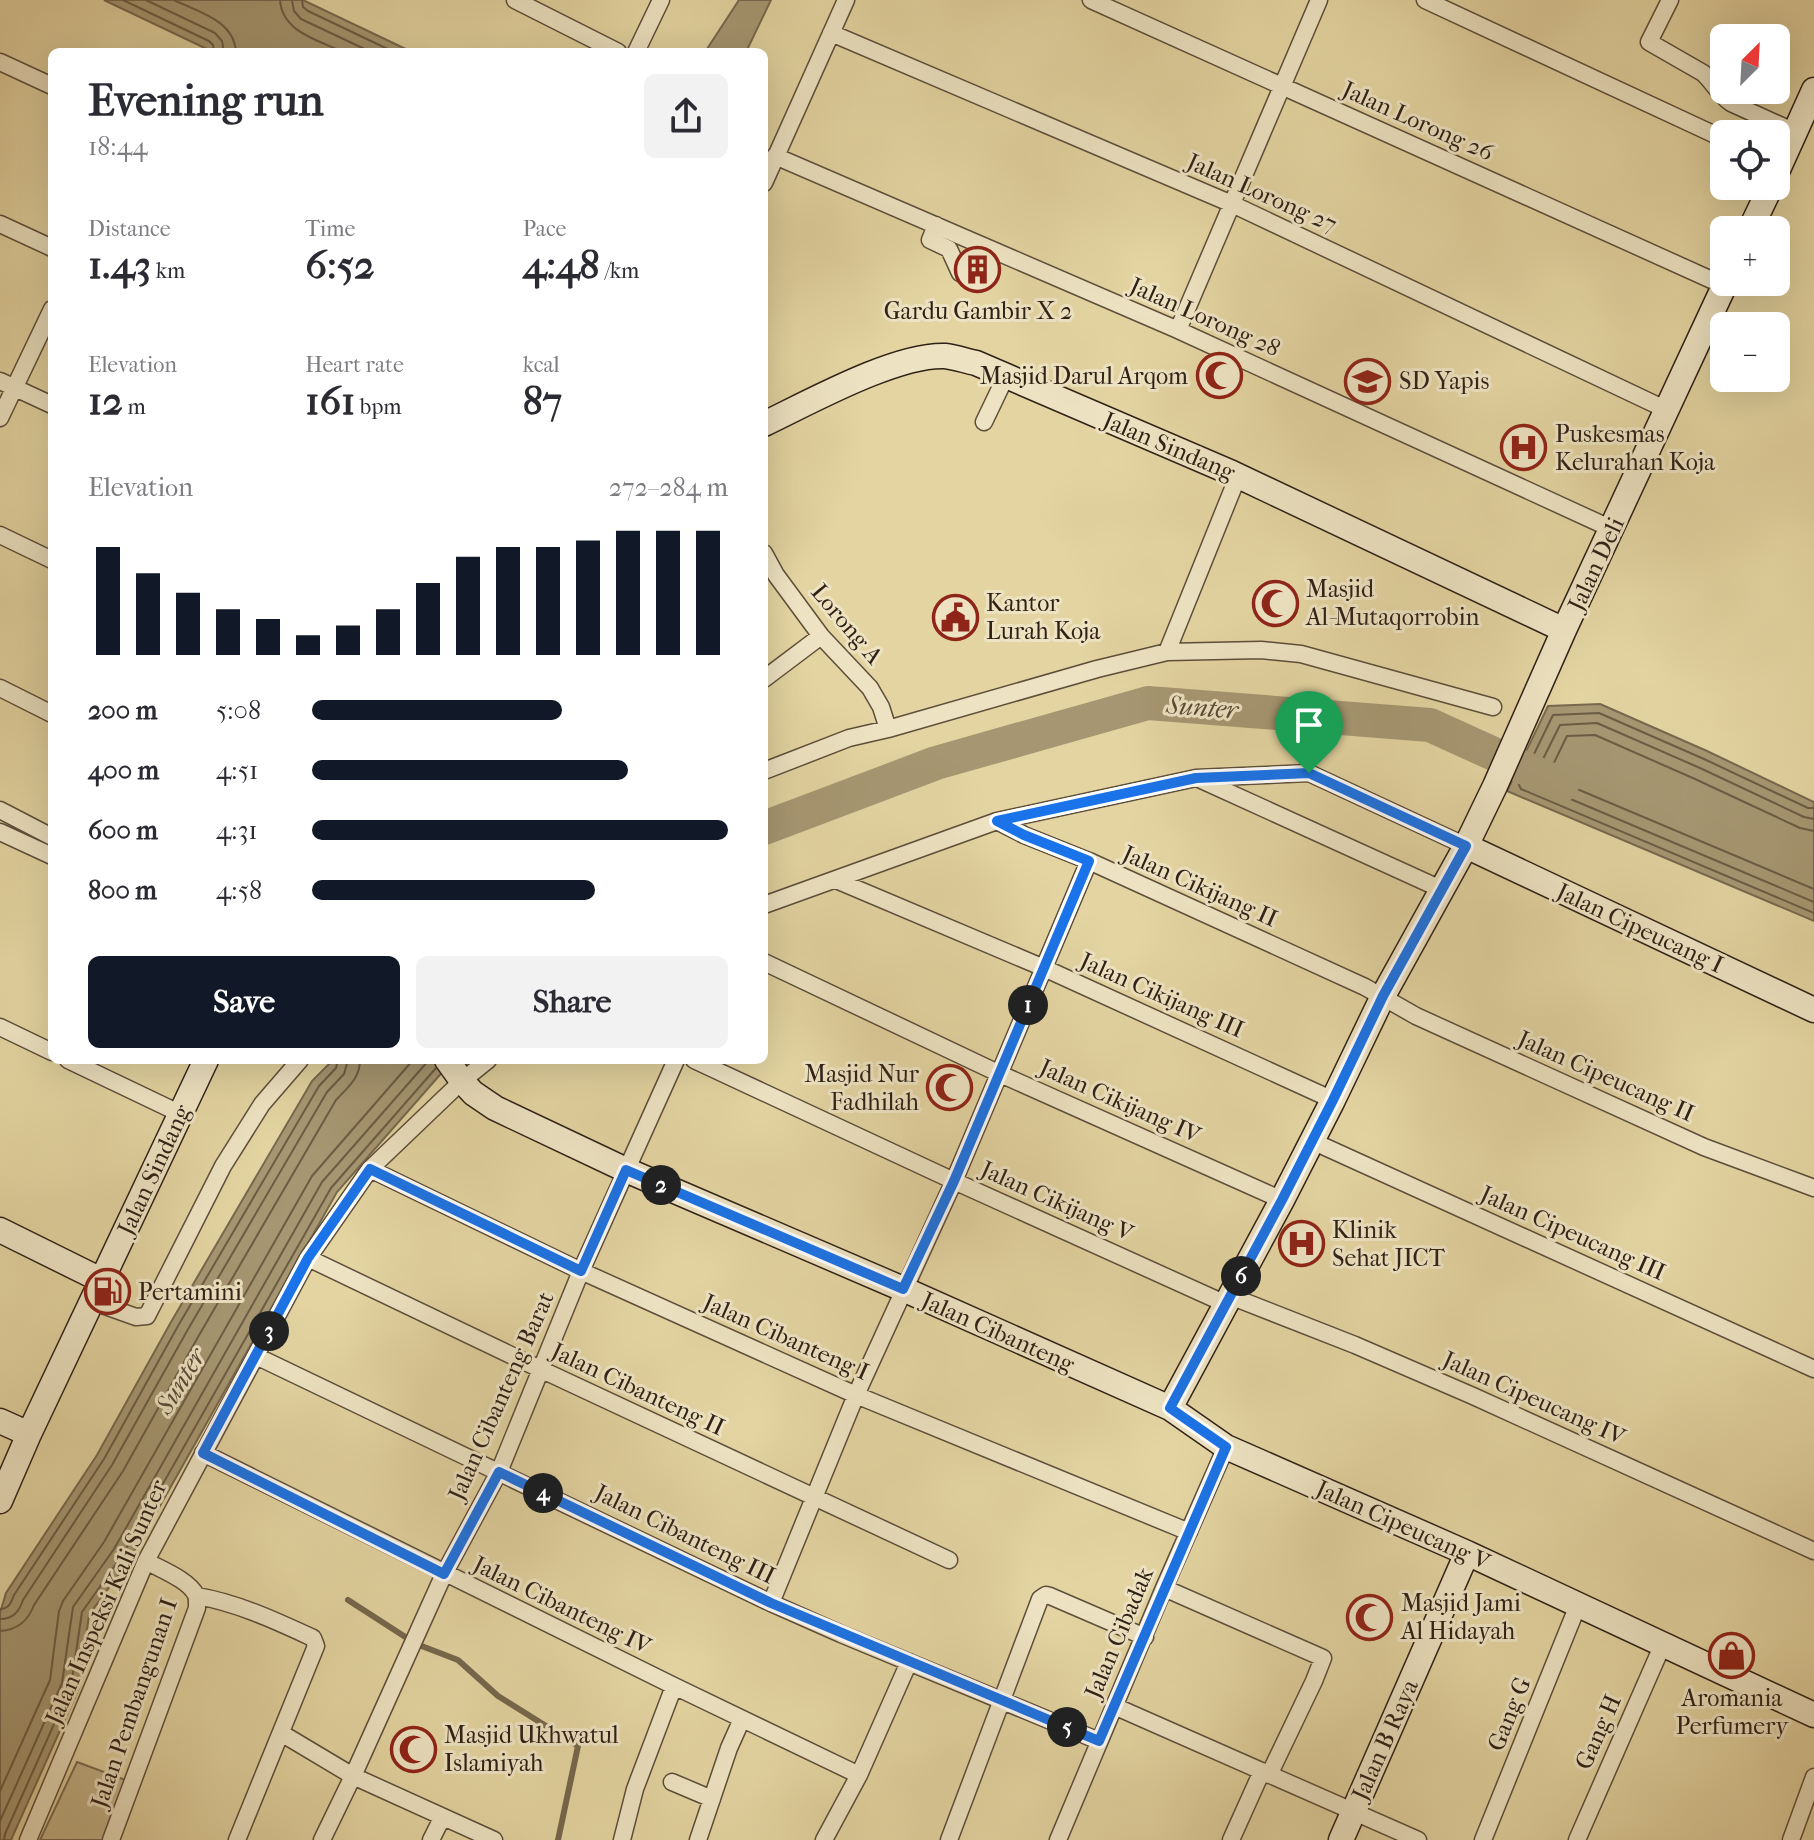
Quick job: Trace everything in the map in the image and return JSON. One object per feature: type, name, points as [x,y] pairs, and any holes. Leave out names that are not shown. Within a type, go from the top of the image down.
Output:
[{"type":"street","points":[[515,0],[610,48]]},
{"type":"street","points":[[638,48],[661,0]]},
{"type":"street","points":[[768,173],[846,0]]},
{"type":"street","name":"Jalan Lorong 26","points":[[1091,0],[1710,277]]},
{"type":"street","points":[[1178,330],[1319,0]]},
{"type":"street","points":[[1425,0],[1710,132]]},
{"type":"street","points":[[1670,0],[1649,42],[1703,73],[1722,97],[1731,103],[1795,132]]},
{"type":"street","name":"Jalan Lorong 27","points":[[831,33],[1232,204],[1667,410]]},
{"type":"street","points":[[0,62],[48,84]]},
{"type":"street","points":[[1790,143],[1814,90]]},
{"type":"street","name":"Jalan Lorong 28","points":[[775,156],[1178,330],[1612,529]]},
{"type":"street","points":[[0,224],[48,246]]},
{"type":"street","points":[[936,225],[930,240],[949,249],[960,273]]},
{"type":"street","name":"Jalan Deli","points":[[1170,1408],[1282,1200],[1383,996],[1470,836],[1719,296]]},
{"type":"street","points":[[0,418],[7,385],[48,316]]},
{"type":"street","name":"Jalan Sindang","points":[[768,422],[847,385],[920,358],[946,356],[976,363],[1238,476],[1564,630]]},
{"type":"street","points":[[984,422],[1006,376]]},
{"type":"street","points":[[7,385],[48,403]]},
{"type":"street","points":[[1167,652],[1238,476]]},
{"type":"street","points":[[0,535],[48,558]]},
{"type":"street","name":"Lorong A","points":[[768,560],[821,636],[870,688],[881,707],[888,729]]},
{"type":"street","points":[[768,676],[821,636]]},
{"type":"street","points":[[768,769],[849,738],[1167,652],[1261,650],[1301,654],[1493,707]]},
{"type":"street","points":[[0,688],[48,712]]},
{"type":"street","points":[[768,904],[997,821],[1196,778],[1309,773],[1470,836]]},
{"type":"street","points":[[1196,778],[1443,890]]},
{"type":"street","points":[[0,810],[48,835]]},
{"type":"street","name":"Jalan Cikijang II","points":[[997,821],[1383,996]]},
{"type":"street","points":[[0,832],[48,854]]},
{"type":"street","name":"Jalan Cipeucang I","points":[[1470,836],[1814,1010]]},
{"type":"street","points":[[771,1603],[856,1395],[954,1181],[1089,861]]},
{"type":"street","name":"Jalan Cikijang III","points":[[836,880],[1044,968],[1333,1100]]},
{"type":"street","name":"Jalan Cikijang IV","points":[[768,964],[998,1073],[1282,1200]]},
{"type":"street","name":"Jalan Cipeucang II","points":[[1383,996],[1416,1016],[1704,1147],[1814,1188]]},
{"type":"street","points":[[0,1027],[48,1050]]},
{"type":"street","points":[[76,1064],[181,1114]]},
{"type":"street","name":"Jalan Sindang","points":[[0,1501],[204,1064]]},
{"type":"street","points":[[0,1230],[136,1317],[147,1316],[223,1166],[262,1104],[297,1064]]},
{"type":"street","name":"Jalan Inspeksi Kali Sunter","points":[[28,1840],[146,1561],[308,1258],[370,1169],[455,1070],[475,1064]]},
{"type":"street","name":"Jalan Cibanteng Barat","points":[[322,1840],[444,1574],[499,1472],[581,1271],[674,1064]]},
{"type":"street","name":"Jalan Cikijang V","points":[[703,1064],[954,1181],[1228,1300]]},
{"type":"street","name":"Jalan Cibanteng","points":[[455,1070],[479,1098],[495,1108],[626,1170],[1170,1408]]},
{"type":"street","name":"Jalan Cipeucang III","points":[[1312,1141],[1814,1369]]},
{"type":"street","name":"Jalan Cibanteng I","points":[[370,1169],[581,1271],[856,1395],[1189,1532]]},
{"type":"street","name":"Jalan Cibanteng II","points":[[308,1258],[949,1560]]},
{"type":"street","name":"Jalan Cipeucang IV","points":[[1228,1300],[1355,1345],[1814,1551]]},
{"type":"street","name":"Jalan Cibanteng III","points":[[256,1356],[771,1603],[1099,1741]]},
{"type":"street","name":"Jalan Cipeucang V","points":[[1170,1408],[1226,1447],[1467,1553],[1814,1715]]},
{"type":"street","points":[[0,1421],[29,1434]]},
{"type":"street","name":"Jalan Cibadak","points":[[1058,1840],[1226,1447]]},
{"type":"street","name":"Jalan Cibanteng IV","points":[[203,1453],[444,1574],[859,1775]]},
{"type":"street","name":"Jalan B Raya","points":[[1341,1840],[1467,1553]]},
{"type":"street","name":"Jalan Pembangunan I","points":[[111,1840],[197,1608],[197,1596],[181,1580],[146,1561]]},
{"type":"street","points":[[1164,1588],[1323,1658],[1231,1840]]},
{"type":"street","points":[[197,1596],[216,1599],[267,1617],[313,1638],[316,1646],[237,1840]]},
{"type":"street","points":[[949,1840],[1043,1596],[1050,1596],[1145,1637]]},
{"type":"street","name":"Gang G","points":[[1483,1840],[1578,1605]]},
{"type":"street","name":"Gang H","points":[[1577,1840],[1663,1644]]},
{"type":"street","points":[[824,1840],[859,1775],[909,1662]]},
{"type":"street","points":[[622,1840],[635,1789],[674,1686]]},
{"type":"street","points":[[1114,1706],[1418,1840]]},
{"type":"street","points":[[698,1840],[742,1719]]},
{"type":"street","points":[[281,1733],[353,1776],[494,1840]]},
{"type":"street","points":[[1791,1840],[1814,1777]]},
{"type":"street","points":[[672,1782],[712,1799]]},
{"type":"street","points":[[431,1840],[442,1818]]},
{"type":"shaded area","points":[[77,1762],[128,1781],[108,1840],[40,1840]]},
{"type":"water","points":[[104,0],[303,0],[404,48],[205,48]]},
{"type":"water","points":[[739,0],[771,0],[748,48],[708,48]]},
{"type":"water","points":[[1600,704],[1814,802],[1814,921],[1507,791],[1548,706]]},
{"type":"water","points":[[329,1064],[449,1064],[337,1192],[130,1559],[89,1615],[79,1688],[11,1840],[0,1840],[0,1613],[6,1593],[97,1455],[312,1081]]},
{"type":"waterway","name":"Sunter","points":[[768,826],[936,763],[1148,703],[1430,725],[1562,785]]},
{"type":"waterway","points":[[348,1600],[410,1640]]},
{"type":"waterway","points":[[419,1645],[458,1660],[498,1696],[578,1746],[558,1840]]},
{"type":"place","name":"Gardu Gambir X 2","points":[[978,269]]},
{"type":"place","name":"Masjid Darul Arqom","points":[[1219,376]]},
{"type":"place","name":"SD Yapis","points":[[1368,381]]},
{"type":"place","name":"Puskesmas Kelurahan Koja","points":[[1524,448]]},
{"type":"place","name":"Masjid Al-Mutaqorrobin","points":[[1275,603]]},
{"type":"place","name":"Kantor Lurah Koja","points":[[955,617]]},
{"type":"place","name":"Masjid Nur Fadhilah","points":[[950,1088]]},
{"type":"place","name":"Klinik Sehat JICT","points":[[1301,1244]]},
{"type":"place","name":"Pertamini","points":[[107,1292]]},
{"type":"place","name":"Masjid Jami Al Hidayah","points":[[1370,1617]]},
{"type":"place","name":"Aromania Perfumery","points":[[1732,1656]]},
{"type":"place","name":"Masjid Ukhwatul Islamiyah","points":[[413,1749]]},
{"type":"route","points":[[1309,773],[1466,846],[1383,996],[1282,1200],[1170,1408],[1226,1447],[1099,1741],[771,1603],[499,1472],[444,1574],[203,1453],[308,1258],[370,1169],[581,1271],[626,1170],[903,1289],[954,1181],[1089,861],[997,821],[1196,778],[1309,773]]}]
